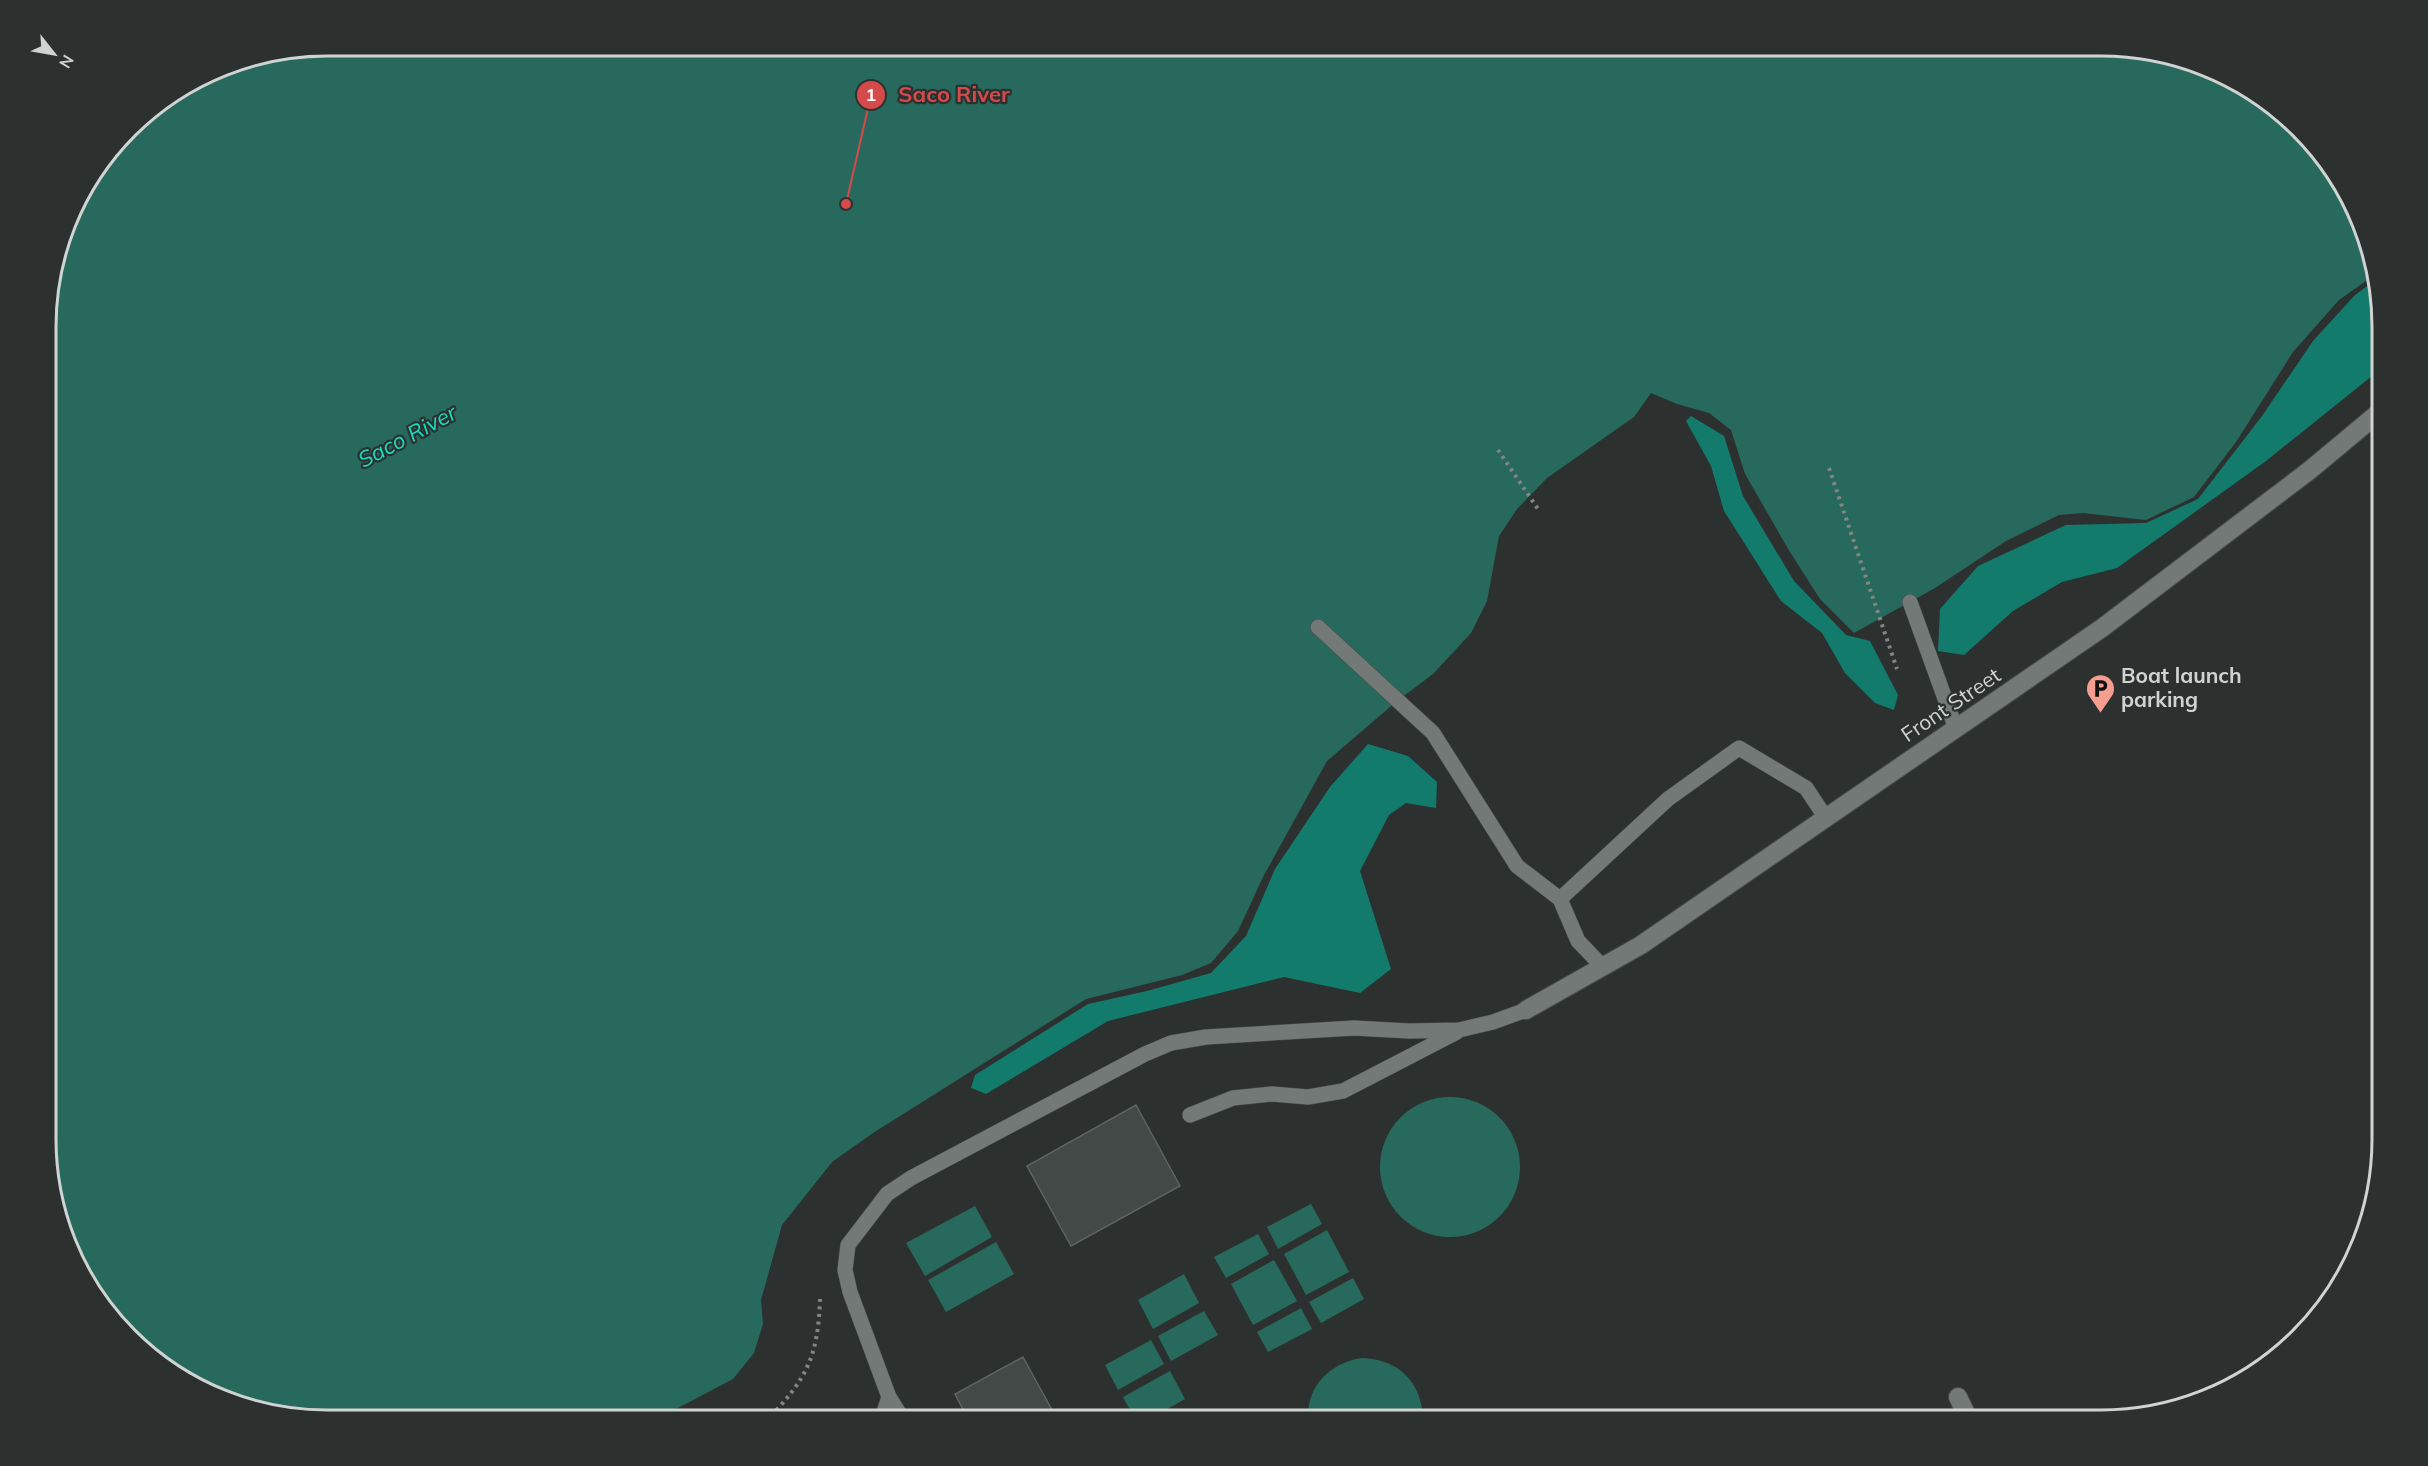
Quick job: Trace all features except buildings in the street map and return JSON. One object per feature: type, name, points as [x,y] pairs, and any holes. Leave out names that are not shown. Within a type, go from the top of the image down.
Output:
[{"type":"street","name":"Front Street","points":[[1526,1010],[1641,945],[2102,628],[2310,470],[2372,418]]},
{"type":"street","points":[[1958,1397],[1965,1411]]},
{"type":"lane","points":[[1910,602],[1956,729]]},
{"type":"lane","points":[[1318,627],[1433,733],[1517,866],[1560,899],[1578,941],[1603,967]]},
{"type":"lane","points":[[1560,899],[1668,799],[1739,748],[1806,788],[1826,818]]},
{"type":"lane","points":[[898,1411],[889,1397],[850,1292],[845,1270],[848,1245],[887,1194],[1019,1120],[1171,1043],[1206,1036],[1354,1028],[1409,1031],[1459,1030],[1493,1022],[1526,1010]]},
{"type":"lane","points":[[1190,1115],[1233,1098],[1272,1094],[1308,1097],[1343,1091],[1459,1030]]},
{"type":"lane","points":[[884,1411],[889,1397]]},
{"type":"path","points":[[1498,450],[1540,512]]},
{"type":"path","points":[[1829,468],[1897,669]]},
{"type":"path","points":[[775,1411],[807,1371],[816,1348],[821,1284],[845,1270]]},
{"type":"shaded area","points":[[2369,285],[2372,309],[2372,376],[2266,461],[2117,568],[2062,582],[2013,611],[1964,655],[1938,651],[1940,609],[1978,566],[2066,525],[2146,523],[2198,499],[2262,416],[2313,341],[2355,295]]},
{"type":"shaded area","points":[[1691,416],[1724,436],[1743,496],[1794,581],[1846,635],[1870,641],[1898,695],[1894,710],[1875,703],[1845,673],[1822,633],[1781,601],[1724,511],[1711,466],[1686,421]]},
{"type":"shaded area","points":[[1368,744],[1408,756],[1437,782],[1436,808],[1406,803],[1389,815],[1360,871],[1391,969],[1360,993],[1284,977],[1108,1021],[986,1094],[971,1088],[975,1075],[1088,1004],[1147,991],[1211,973],[1246,936],[1275,869],[1330,787]]},
{"type":"water","points":[[309,56],[2119,56],[2154,61],[2189,70],[2237,92],[2252,101],[2293,135],[2327,176],[2352,223],[2368,280],[2339,300],[2293,352],[2236,442],[2194,497],[2146,520],[2083,513],[2059,515],[2006,541],[1935,588],[1854,633],[1820,599],[1790,552],[1745,474],[1731,430],[1709,413],[1677,404],[1651,393],[1634,417],[1547,478],[1517,509],[1499,536],[1487,601],[1471,633],[1433,674],[1397,701],[1327,761],[1263,877],[1238,931],[1211,963],[1182,975],[1086,999],[873,1133],[832,1162],[782,1225],[761,1300],[763,1324],[754,1353],[733,1379],[672,1411],[326,1411],[274,1405],[239,1396],[207,1383],[176,1365],[148,1343],[123,1318],[101,1290],[76,1243],[65,1210],[56,1157],[56,309],[61,274],[70,239],[92,191],[101,176],[135,135],[176,101],[207,83],[239,70],[274,61]]},
{"type":"water","points":[[1450,1097],[1477,1103],[1489,1109],[1499,1118],[1508,1128],[1514,1140],[1520,1167],[1514,1194],[1508,1206],[1499,1216],[1489,1225],[1477,1231],[1450,1237],[1423,1231],[1411,1225],[1401,1216],[1392,1206],[1386,1194],[1380,1167],[1386,1140],[1392,1128],[1401,1118],[1411,1109],[1423,1103]]},
{"type":"water","points":[[1311,1204],[1322,1224],[1278,1249],[1267,1227]]},
{"type":"water","points":[[975,1206],[992,1237],[925,1276],[906,1243]]},
{"type":"water","points":[[1327,1230],[1349,1272],[1306,1295],[1284,1254]]},
{"type":"water","points":[[1258,1234],[1269,1254],[1226,1278],[1214,1257]]},
{"type":"water","points":[[996,1242],[1014,1274],[946,1312],[928,1280]]},
{"type":"water","points":[[1274,1260],[1297,1301],[1253,1325],[1231,1284]]},
{"type":"water","points":[[1184,1274],[1199,1303],[1153,1329],[1138,1300]]},
{"type":"water","points":[[1353,1278],[1364,1299],[1321,1323],[1309,1302]]},
{"type":"water","points":[[1301,1308],[1312,1329],[1268,1352],[1257,1332]]},
{"type":"water","points":[[1204,1311],[1218,1335],[1171,1361],[1158,1336]]},
{"type":"water","points":[[1151,1340],[1164,1364],[1118,1390],[1105,1365]]},
{"type":"water","points":[[1362,1358],[1375,1359],[1398,1368],[1419,1395],[1422,1411],[1308,1411],[1311,1398],[1322,1379],[1339,1365]]},
{"type":"water","points":[[1170,1371],[1185,1399],[1164,1411],[1131,1411],[1123,1397]]},
{"type":"place","name":"Saco River","points":[[846,204]]},
{"type":"place","name":"Boat launch parking","points":[[2100,714]]}]
